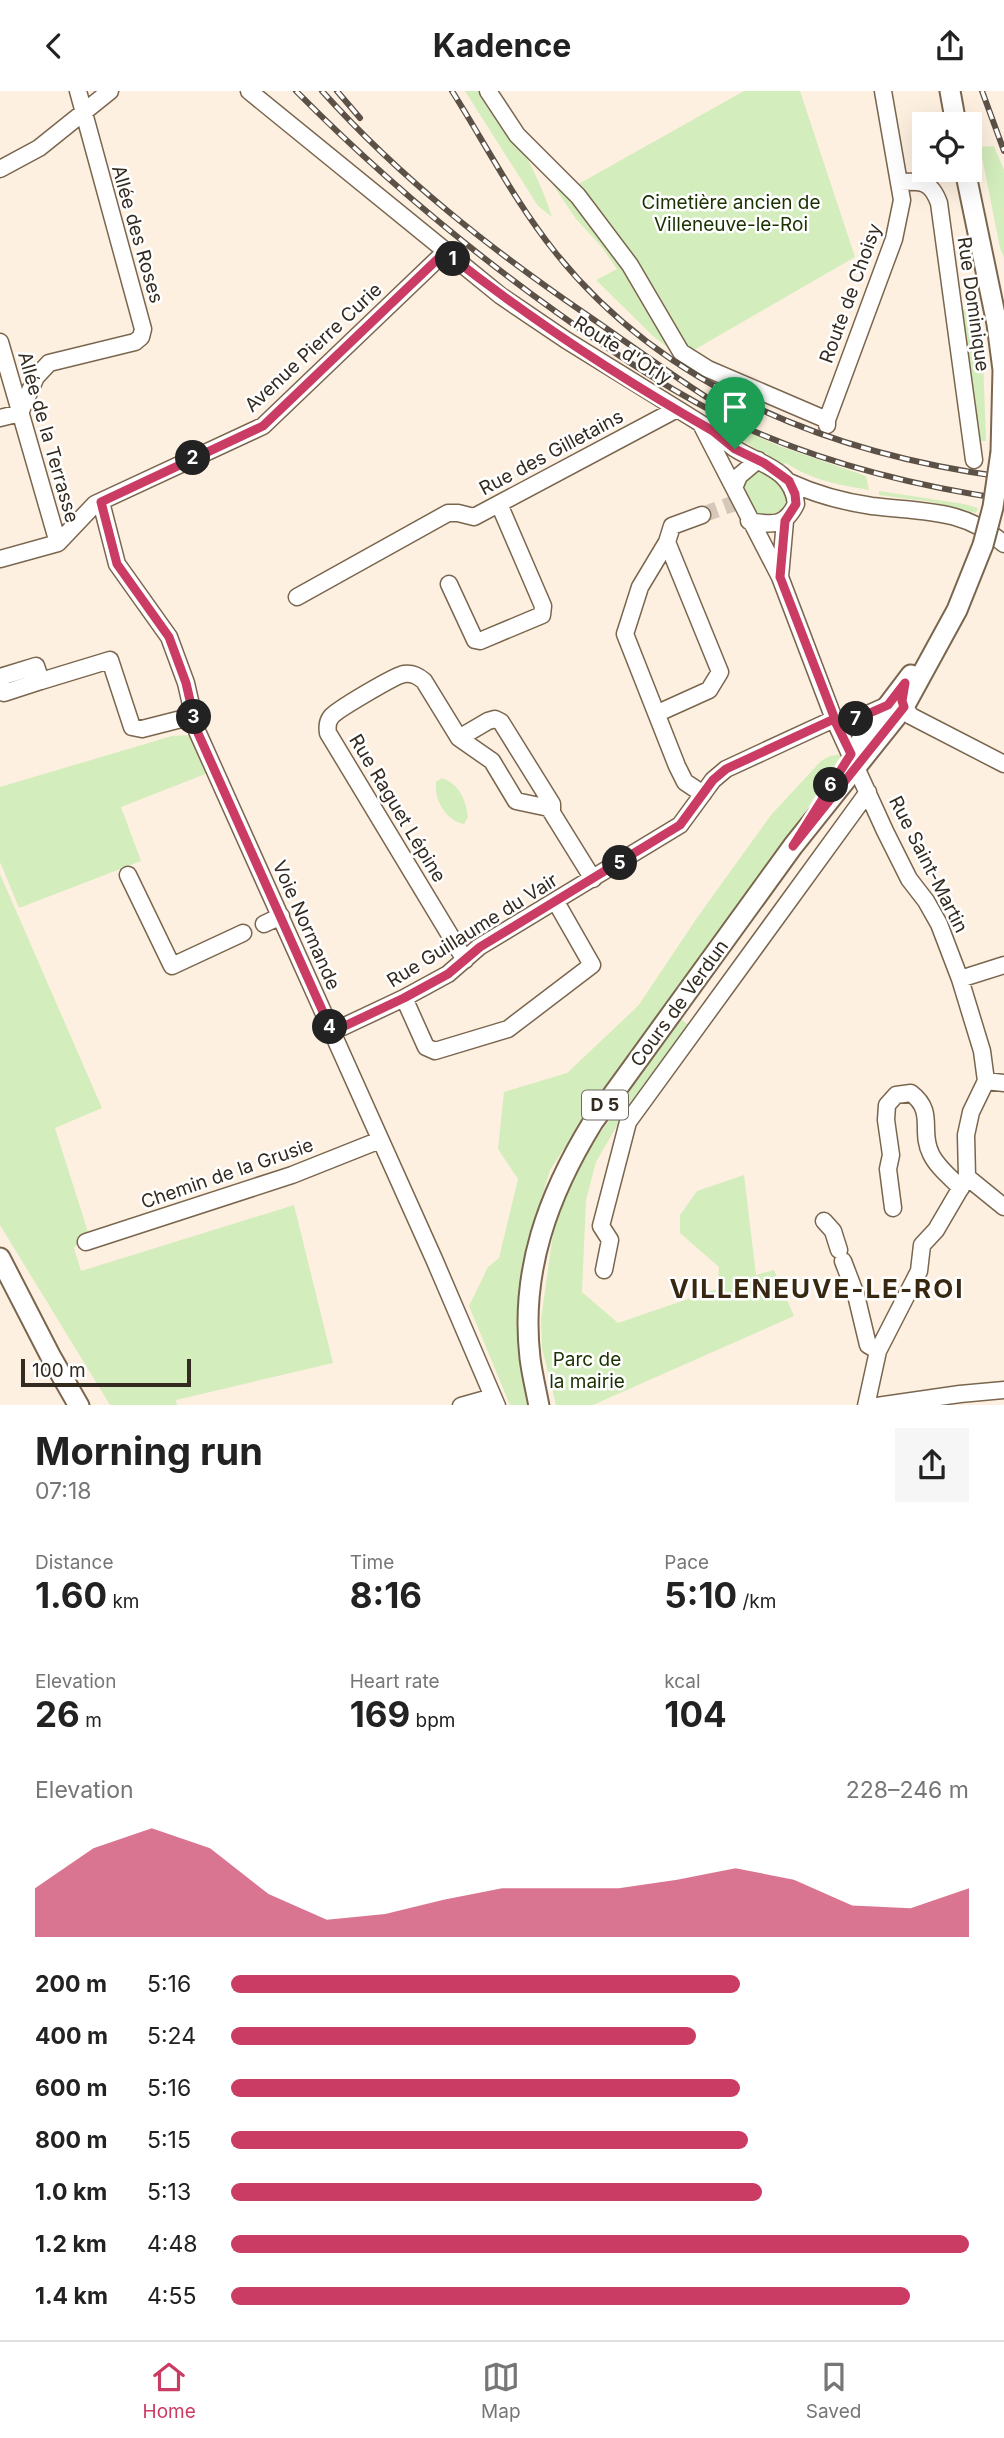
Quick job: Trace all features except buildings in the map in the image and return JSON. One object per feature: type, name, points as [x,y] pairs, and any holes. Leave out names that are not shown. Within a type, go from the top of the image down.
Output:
[{"type":"main road","points":[[950,91],[954,112]]},
{"type":"main road","name":"Cours de Verdun","points":[[539,1405],[530,1358],[529,1292],[541,1232],[569,1161],[593,1122],[855,761],[902,710],[951,621],[983,545],[993,507],[1001,452],[1004,395],[997,324],[967,182]]},
{"type":"main road","name":"Cours de Verdun","points":[[902,710],[905,683],[951,621]]},
{"type":"main road","points":[[0,1258],[79,1405]]},
{"type":"street","points":[[78,91],[84,114]]},
{"type":"street","points":[[0,169],[39,148],[110,91]]},
{"type":"street","name":"Route d'Orly","points":[[249,91],[501,296],[701,424],[735,449],[758,460]]},
{"type":"street","name":"Route de Choisy","points":[[488,91],[517,135],[578,196],[630,265],[681,352],[708,369],[827,422],[894,239],[902,200],[883,91]]},
{"type":"street","name":"Allée des Roses","points":[[20,413],[36,377],[49,363],[135,342],[143,334],[84,114]]},
{"type":"street","name":"Rue Dominique","points":[[900,182],[915,181],[925,184],[934,190],[939,203],[974,460]]},
{"type":"street","name":"Avenue Pierre Curie","points":[[58,543],[96,504],[263,426],[445,252]]},
{"type":"street","name":"Allée de la Terrasse","points":[[0,342],[58,543]]},
{"type":"street","name":"Rue des Gilletains","points":[[297,597],[448,513],[474,517],[677,409]]},
{"type":"street","points":[[0,418],[20,413]]},
{"type":"street","points":[[701,424],[750,521],[770,524],[785,521],[796,504],[789,481]]},
{"type":"street","points":[[734,488],[739,476],[758,460],[789,481],[810,491],[870,506],[940,512],[972,521],[989,530],[1004,544]]},
{"type":"street","name":"Voie Normande","points":[[101,502],[117,564],[169,637],[186,683],[197,731],[495,1401]]},
{"type":"street","points":[[449,584],[475,639],[480,641],[542,615],[543,606],[499,504]]},
{"type":"street","points":[[702,515],[672,526],[667,542],[640,587],[625,634],[685,782],[703,794]]},
{"type":"street","name":"Rue Saint-Martin","points":[[750,521],[780,577],[836,723],[909,879],[933,912],[960,979],[982,1051],[986,1081]]},
{"type":"street","name":"Rue Saint-Martin","points":[[780,577],[785,521]]},
{"type":"street","points":[[657,713],[709,690],[720,672],[667,542]]},
{"type":"street","points":[[0,559],[58,543]]},
{"type":"street","points":[[0,683],[4,693],[110,660],[132,727],[142,729],[193,716]]},
{"type":"street","points":[[0,677],[36,666],[41,681]]},
{"type":"street","name":"Rue Raguet Lépine","points":[[466,960],[328,733],[327,726],[331,716],[398,675],[414,674],[424,681],[459,738],[492,761],[516,801],[549,808],[552,813]]},
{"type":"street","points":[[902,710],[1004,755]]},
{"type":"street","points":[[902,710],[1004,764]]},
{"type":"street","name":"Rue Guillaume du Vair","points":[[332,1032],[448,974],[480,947],[680,825],[713,780],[726,769],[836,723],[902,710]]},
{"type":"street","points":[[459,738],[488,721],[495,719],[501,722],[552,804],[552,813],[593,880]]},
{"type":"street","points":[[604,1270],[610,1240],[601,1226],[628,1122],[869,792]]},
{"type":"street","points":[[128,875],[172,965],[243,933]]},
{"type":"street","points":[[404,998],[426,1048],[435,1051],[508,1029],[592,965],[556,902]]},
{"type":"street","points":[[264,924],[281,916]]},
{"type":"street","points":[[960,979],[1004,965]]},
{"type":"street","points":[[866,1405],[878,1351],[919,1271],[922,1245],[936,1230],[964,1182],[966,1135],[971,1112],[986,1081],[1004,1083]]},
{"type":"street","points":[[893,1208],[888,1168],[891,1156],[886,1120],[887,1105],[895,1095],[911,1093],[919,1099],[926,1114],[927,1146],[932,1156],[964,1182],[1004,1207]]},
{"type":"street","name":"Chemin de la Grusie","points":[[86,1242],[292,1175],[380,1140]]},
{"type":"street","points":[[824,1221],[833,1231],[856,1295],[868,1345],[878,1351]]},
{"type":"street","points":[[877,1405],[1004,1390]]},
{"type":"street","points":[[461,1405],[495,1401]]},
{"type":"green space","points":[[465,91],[484,91],[494,105],[532,167],[552,217],[538,206]]},
{"type":"green space","name":"Cimetière ancien de Villeneuve-le-Roi","points":[[744,91],[800,91],[855,257],[694,350],[687,350],[638,267],[637,259],[633,258],[575,186]]},
{"type":"green space","points":[[994,146],[1004,170],[1004,258],[982,157],[982,147]]},
{"type":"green space","points":[[558,181],[613,251],[680,357],[654,337],[596,280],[617,269],[601,246],[576,219],[553,185]]},
{"type":"green space","points":[[976,308],[983,358],[986,441],[976,441],[959,310]]},
{"type":"green space","points":[[708,415],[779,446],[866,476],[869,490],[826,481],[786,463],[782,465],[710,420]]},
{"type":"green space","points":[[762,467],[791,493],[786,513],[761,518],[746,501],[744,480]]},
{"type":"green space","points":[[879,491],[978,508],[976,513],[932,502],[879,495]]},
{"type":"green space","points":[[190,735],[208,773],[121,807],[141,861],[19,908],[0,862],[0,787],[172,736]]},
{"type":"green space","points":[[842,754],[787,840],[590,1109],[550,1170],[534,1223],[520,1285],[520,1340],[528,1405],[510,1405],[469,1306],[488,1267],[499,1258],[518,1179],[498,1149],[504,1092],[567,1073],[638,1006],[771,815],[821,761]]},
{"type":"green space","points":[[442,778],[457,788],[463,799],[468,817],[464,824],[452,819],[442,809],[436,782]]},
{"type":"green space","points":[[0,874],[102,1108],[55,1128],[88,1232],[74,1248],[81,1271],[294,1205],[333,1363],[176,1400],[177,1405],[110,1405],[0,1225]]},
{"type":"green space","name":"Parc de la mairie","points":[[680,1018],[688,1025],[625,1112],[596,1162],[586,1200],[582,1292],[618,1323],[717,1289],[719,1267],[680,1233],[680,1215],[697,1191],[744,1175],[756,1275],[774,1270],[794,1316],[593,1405],[556,1405],[542,1348],[541,1319],[559,1206],[576,1168]]},
{"type":"tunnel","points":[[702,515],[740,501]]},
{"type":"railway","points":[[296,91],[390,180],[524,289],[672,389],[744,427],[839,463],[905,480],[1004,499]]},
{"type":"railway","points":[[322,91],[416,184],[483,240],[717,404]]},
{"type":"railway","points":[[337,91],[360,118]]},
{"type":"railway","points":[[452,91],[540,233],[599,300],[648,342],[700,378],[757,408],[816,432],[877,452],[1004,477]]},
{"type":"railway","points":[[982,91],[1004,151]]},
{"type":"district","name":"VILLENEUVE-LE-ROI","points":[[817,1289]]},
{"type":"route","points":[[445,252],[501,296],[713,431],[735,449],[764,463],[789,481],[795,494],[796,504],[785,521],[780,577],[838,727],[888,705],[905,683],[902,701],[904,707],[858,768],[793,846],[851,754],[834,719],[726,769],[713,780],[680,825],[480,947],[448,974],[332,1032],[197,731],[186,683],[169,637],[117,564],[101,502],[263,426],[445,252]]}]
